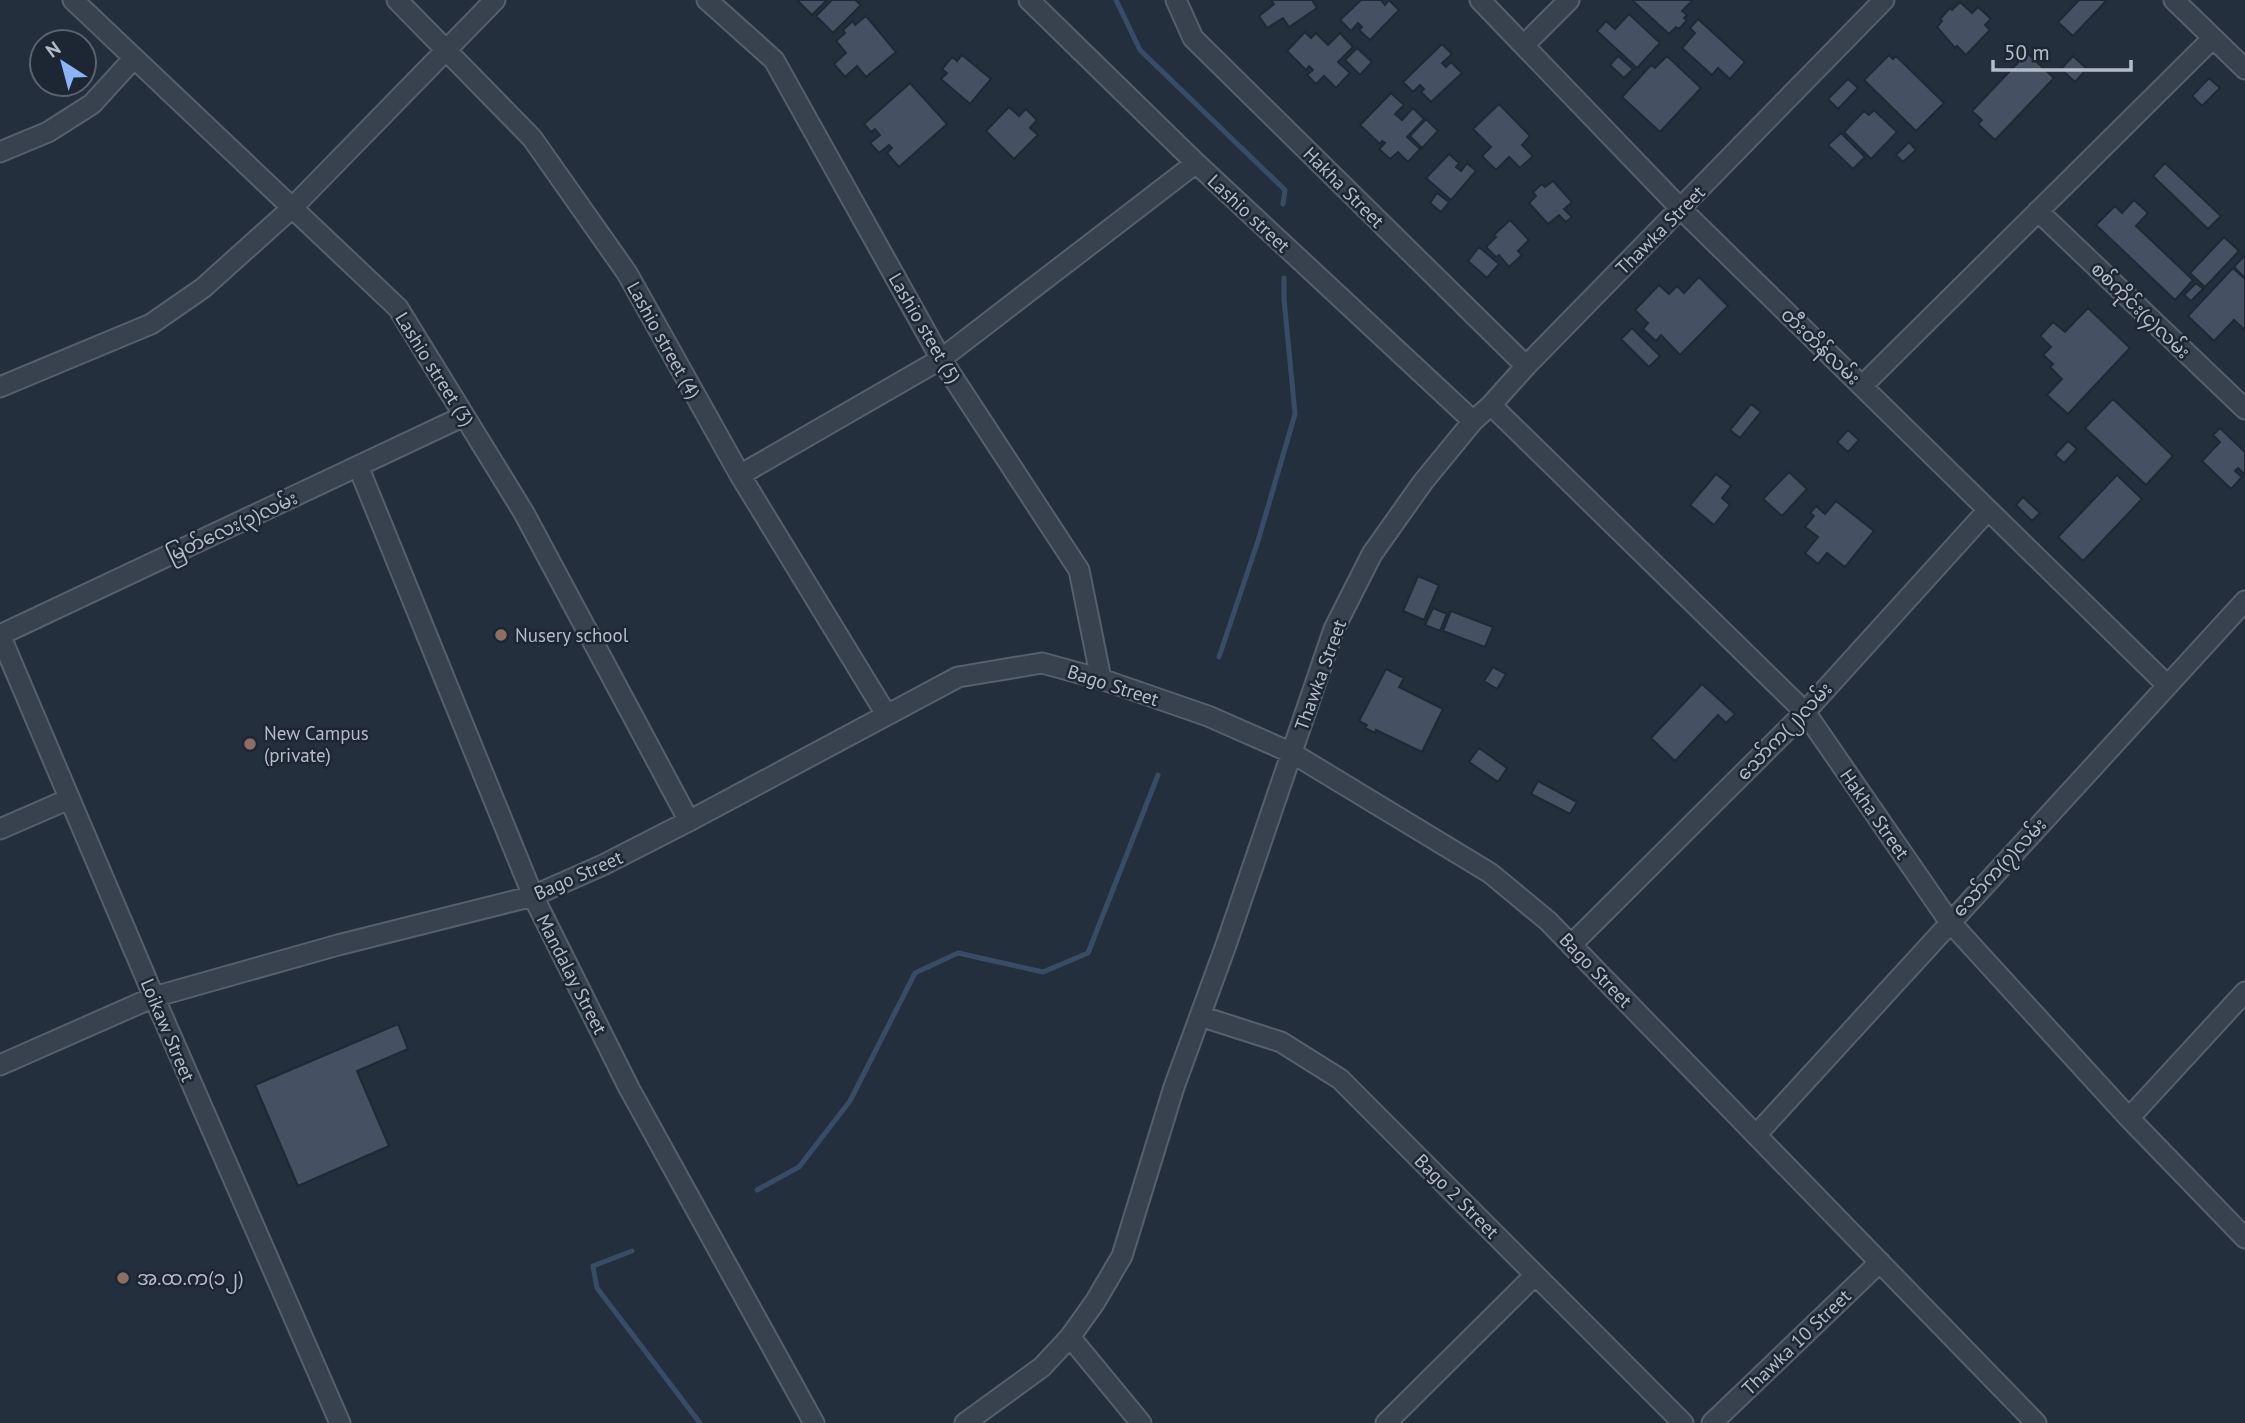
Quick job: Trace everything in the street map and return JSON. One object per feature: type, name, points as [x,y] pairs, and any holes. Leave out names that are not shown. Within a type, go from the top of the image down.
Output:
[{"type":"street","name":"Lashio street (3)","points":[[73,0],[398,308],[524,513],[689,821]]},
{"type":"street","name":"Lashio street (4)","points":[[397,0],[532,138],[626,273],[740,475],[886,714]]},
{"type":"street","points":[[0,387],[152,324],[203,288],[292,208],[495,0]]},
{"type":"street","name":"Lashio steet (5)","points":[[707,0],[774,61],[941,359],[1079,570],[1101,678]]},
{"type":"street","name":"Lashio street","points":[[1029,0],[1196,163],[1473,421]]},
{"type":"street","name":"Hakha Street","points":[[1176,0],[1193,38],[1525,366]]},
{"type":"street","name":"တီးတိန်လမ်း","points":[[1480,0],[1681,209],[2167,685]]},
{"type":"street","points":[[1524,46],[1569,0]]},
{"type":"street","name":"Thawka Street","points":[[965,1423],[1042,1367],[1070,1337],[1095,1302],[1122,1256],[1174,1087],[1334,629],[1372,554],[1423,482],[1473,421],[1884,0]]},
{"type":"street","points":[[2174,0],[2245,69]]},
{"type":"street","points":[[1862,386],[2213,38]]},
{"type":"street","points":[[0,152],[48,132],[92,104],[134,58]]},
{"type":"street","points":[[740,475],[941,359],[1196,163]]},
{"type":"street","name":"စစ်ကိုင်း(၄)လမ်း","points":[[2038,211],[2245,409]]},
{"type":"street","name":"Hakha Street","points":[[1491,405],[1805,712],[1950,921],[2129,1118],[2245,1238]]},
{"type":"street","name":"မြတ်လေး(၃)လမ်း","points":[[0,635],[464,416]]},
{"type":"street","name":"Mandalay Street","points":[[358,466],[533,896],[629,1088],[814,1423]]},
{"type":"street","name":"သော်က(၂)လမ်း","points":[[1571,944],[1805,712],[1988,510]]},
{"type":"street","name":"သော်က(၇)လမ်း","points":[[1756,1135],[2245,601]]},
{"type":"street","name":"Loikaw Street","points":[[0,635],[340,1423]]},
{"type":"street","name":"Bago Street","points":[[0,1065],[154,997],[338,945],[533,896],[603,865],[689,821],[958,677],[1042,663],[1101,678],[1208,716],[1292,753],[1490,873],[1548,921],[1571,944],[1880,1262],[2028,1420]]},
{"type":"street","points":[[0,829],[69,799]]},
{"type":"street","points":[[2129,1118],[2245,992]]},
{"type":"street","name":"Bago 2 Street","points":[[1200,1016],[1281,1042],[1340,1079],[1683,1423]]},
{"type":"street","name":"Thawka 10 Street","points":[[1712,1423],[1880,1262]]},
{"type":"street","points":[[1386,1423],[1535,1275]]},
{"type":"street","points":[[1070,1337],[1141,1423]]},
{"type":"building","points":[[797,0],[827,0],[812,15]]},
{"type":"building","points":[[832,0],[855,0],[861,5],[833,33],[816,16]]},
{"type":"building","points":[[1271,0],[1312,0],[1317,8],[1289,27],[1283,18],[1267,28],[1259,16],[1274,4]]},
{"type":"building","points":[[1361,0],[1381,0],[1385,5],[1389,0],[1399,10],[1370,40],[1359,30],[1362,27],[1358,23],[1351,31],[1340,20]]},
{"type":"building","points":[[1632,0],[1693,0],[1682,11],[1687,15],[1684,18],[1687,20],[1679,29],[1676,27],[1669,34]]},
{"type":"building","points":[[2079,0],[2107,0],[2073,36],[2058,22]]},
{"type":"building","points":[[1960,2],[1972,13],[1978,7],[1991,19],[1985,25],[1990,30],[1966,55],[1957,46],[1955,48],[1937,27],[1950,8],[1952,10]]},
{"type":"building","points":[[1629,14],[1660,43],[1637,68],[1597,31],[1606,21],[1615,29]]},
{"type":"building","points":[[866,16],[896,52],[866,77],[857,66],[845,77],[834,64],[846,53],[836,41],[853,21],[855,25]]},
{"type":"building","points":[[1698,19],[1745,62],[1730,79],[1718,68],[1712,75],[1682,48],[1695,33],[1690,28]]},
{"type":"building","points":[[1305,32],[1311,38],[1316,33],[1328,45],[1340,33],[1353,47],[1338,62],[1350,73],[1336,88],[1324,76],[1316,84],[1307,75],[1313,70],[1309,66],[1306,70],[1287,51]]},
{"type":"building","points":[[1442,44],[1452,54],[1442,63],[1446,67],[1451,62],[1462,73],[1431,102],[1421,92],[1424,89],[1420,85],[1413,92],[1403,82]]},
{"type":"building","points":[[1357,48],[1372,62],[1360,75],[1345,60]]},
{"type":"building","points":[[2027,53],[2054,78],[1995,140],[1978,124],[1982,120],[1972,111]]},
{"type":"building","points":[[962,55],[991,79],[970,104],[941,79],[947,73],[942,69],[952,57],[957,61]]},
{"type":"building","points":[[1889,55],[1893,59],[1896,56],[1944,103],[1916,131],[1864,80]]},
{"type":"building","points":[[1618,56],[1633,69],[1624,78],[1610,65]]},
{"type":"building","points":[[1667,56],[1701,88],[1660,132],[1622,97],[1651,65],[1655,68]]},
{"type":"building","points":[[2073,56],[2087,69],[2075,82],[2061,69]]},
{"type":"building","points":[[2209,78],[2220,88],[2202,106],[2192,96]]},
{"type":"building","points":[[1848,79],[1858,88],[1838,109],[1828,99]]},
{"type":"building","points":[[910,83],[947,124],[899,167],[887,153],[892,148],[889,145],[879,153],[870,143],[880,135],[875,129],[871,132],[864,124]]},
{"type":"building","points":[[1391,93],[1404,105],[1395,114],[1402,120],[1413,108],[1424,119],[1407,137],[1420,149],[1408,162],[1398,152],[1390,159],[1379,149],[1385,143],[1382,141],[1380,144],[1360,125]]},
{"type":"building","points":[[1499,104],[1530,136],[1522,145],[1533,156],[1520,168],[1509,157],[1496,170],[1482,156],[1491,147],[1473,129]]},
{"type":"building","points":[[1009,107],[1019,116],[1026,109],[1037,120],[1030,128],[1038,135],[1014,159],[986,131]]},
{"type":"building","points":[[1874,110],[1897,132],[1871,159],[1844,132],[1864,111],[1869,115]]},
{"type":"building","points":[[1426,119],[1438,131],[1422,148],[1410,136]]},
{"type":"building","points":[[1841,133],[1865,157],[1853,169],[1828,145]]},
{"type":"building","points":[[1909,142],[1916,150],[1903,162],[1896,155]]},
{"type":"building","points":[[1449,154],[1459,163],[1456,167],[1461,171],[1467,163],[1476,171],[1451,200],[1426,178]]},
{"type":"building","points":[[2165,163],[2221,216],[2208,229],[2153,176]]},
{"type":"building","points":[[1553,181],[1572,202],[1564,209],[1572,217],[1566,222],[1559,215],[1548,224],[1529,203],[1536,196],[1533,192],[1542,184],[1545,187]]},
{"type":"building","points":[[1437,193],[1449,202],[1441,212],[1430,203]]},
{"type":"building","points":[[2134,200],[2148,213],[2136,226],[2193,280],[2175,300],[2096,225],[2115,206],[2122,213]]},
{"type":"building","points":[[1510,220],[1529,240],[1518,251],[1522,255],[1509,267],[1499,255],[1496,257],[1486,247]]},
{"type":"building","points":[[2224,237],[2239,251],[2205,287],[2190,273]]},
{"type":"building","points":[[1479,247],[1499,264],[1487,278],[1468,261]]},
{"type":"building","points":[[2245,255],[2245,278],[2234,267]]},
{"type":"building","points":[[2233,268],[2245,279],[2245,330],[2234,320],[2214,341],[2188,316]]},
{"type":"building","points":[[1699,277],[1728,306],[1680,355],[1661,335],[1656,341],[1643,329],[1648,323],[1635,310],[1659,285],[1669,294],[1677,286],[1684,293]]},
{"type":"building","points":[[2196,283],[2203,289],[2191,301],[2184,295]]},
{"type":"building","points":[[2088,308],[2130,348],[2068,414],[2047,395],[2062,379],[2050,367],[2053,364],[2043,355],[2051,347],[2040,336],[2053,322],[2065,332]]},
{"type":"building","points":[[1632,328],[1660,356],[1649,367],[1621,339]]},
{"type":"building","points":[[2113,399],[2173,456],[2146,485],[2085,428]]},
{"type":"building","points":[[1751,404],[1761,412],[1740,438],[1730,430]]},
{"type":"building","points":[[2220,428],[2245,452],[2245,475],[2238,468],[2235,471],[2242,477],[2231,489],[2202,461],[2220,442],[2213,435]]},
{"type":"building","points":[[1848,430],[1859,440],[1848,452],[1837,442]]},
{"type":"building","points":[[2068,441],[2077,449],[2064,463],[2055,455]]},
{"type":"building","points":[[1789,472],[1807,489],[1782,516],[1763,499]]},
{"type":"building","points":[[1716,474],[1731,486],[1722,498],[1730,505],[1714,525],[1690,505]]},
{"type":"building","points":[[2117,475],[2142,499],[2083,561],[2058,537]]},
{"type":"building","points":[[2023,497],[2040,513],[2032,521],[2016,505]]},
{"type":"building","points":[[1836,501],[1874,531],[1845,567],[1827,553],[1818,564],[1805,553],[1818,537],[1805,527],[1814,516],[1810,513],[1816,506],[1825,514]]},
{"type":"building","points":[[1418,576],[1439,585],[1424,620],[1403,611]]},
{"type":"building","points":[[1433,608],[1447,614],[1440,631],[1425,625]]},
{"type":"building","points":[[1451,611],[1493,627],[1485,647],[1443,631]]},
{"type":"building","points":[[1493,667],[1506,674],[1497,689],[1484,681]]},
{"type":"building","points":[[1386,669],[1404,678],[1399,687],[1443,709],[1422,752],[1376,730],[1375,733],[1359,721]]},
{"type":"building","points":[[1702,684],[1735,714],[1726,723],[1718,715],[1675,761],[1651,738]]},
{"type":"building","points":[[1479,748],[1507,768],[1498,782],[1469,762]]},
{"type":"building","points":[[1538,781],[1577,802],[1570,814],[1531,794]]},
{"type":"building","points":[[398,1024],[408,1049],[357,1071],[389,1146],[298,1186],[255,1085]]},
{"type":"waterway","points":[[1116,0],[1140,50],[1285,190],[1283,204]]},
{"type":"waterway","points":[[1219,657],[1258,541],[1295,414],[1284,278]]},
{"type":"waterway","points":[[757,1190],[799,1167],[850,1101],[915,973],[958,953],[1043,972],[1088,953],[1158,775]]},
{"type":"waterway","points":[[632,1251],[593,1266],[597,1288],[700,1423]]},
{"type":"place","name":"Nusery school","points":[[501,635]]},
{"type":"place","name":"New Campus (private)","points":[[250,744]]},
{"type":"place","name":"အ.ထ.က(၁၂)","points":[[123,1278]]}]
